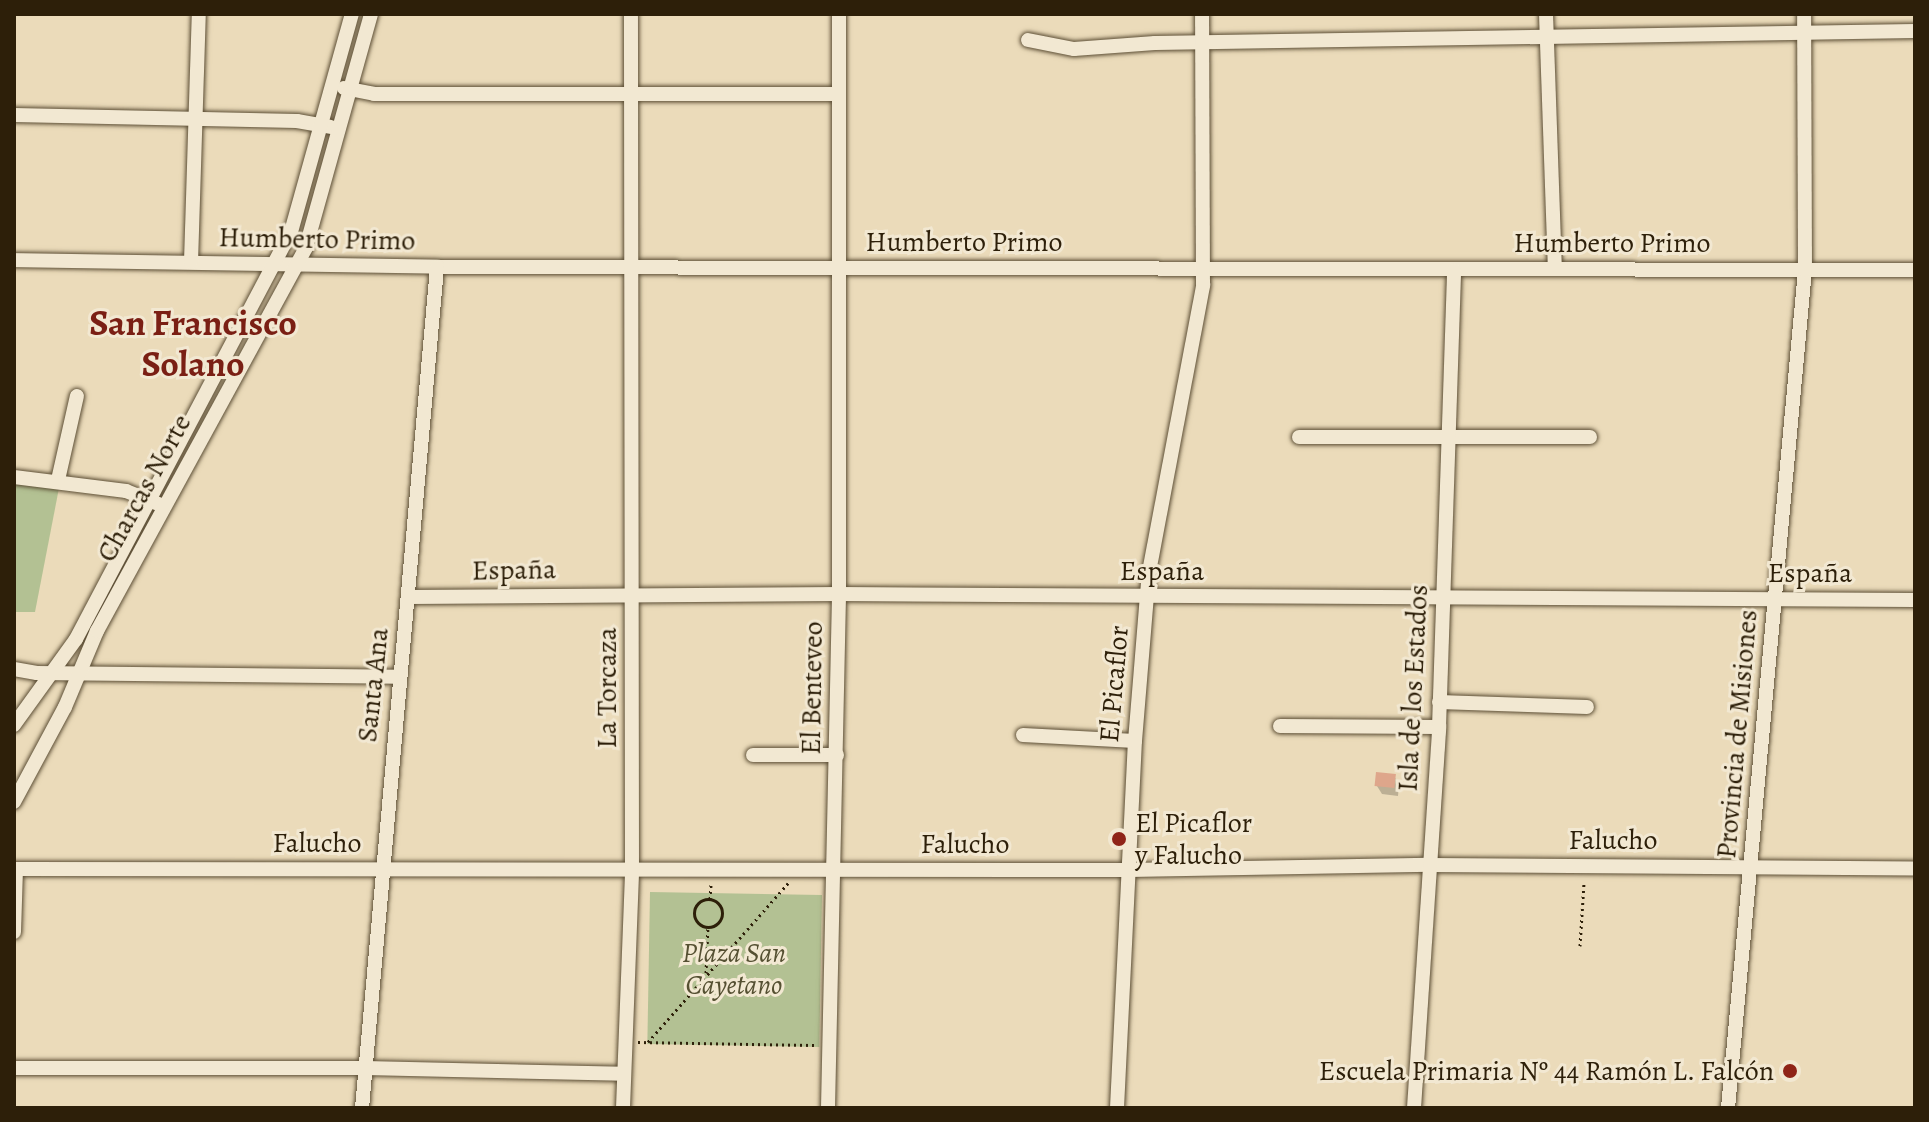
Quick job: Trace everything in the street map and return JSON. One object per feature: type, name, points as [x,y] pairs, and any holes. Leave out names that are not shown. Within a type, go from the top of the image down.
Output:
[{"type":"street","points":[[191,262],[199,14]]},
{"type":"street","name":"Charcas Norte","points":[[14,802],[80,672],[156,504],[291,232],[352,14]]},
{"type":"street","name":"Charcas Norte","points":[[14,725],[76,639],[296,267],[310,236],[371,14]]},
{"type":"street","name":"La Torcaza","points":[[623,1108],[632,870],[631,14]]},
{"type":"street","name":"El Benteveo","points":[[828,1108],[836,870],[839,594],[839,14]]},
{"type":"street","name":"El Picaflor","points":[[1117,1108],[1135,741],[1147,597],[1203,268],[1202,14]]},
{"type":"street","points":[[1546,14],[1555,269]]},
{"type":"street","name":"Provincia de Misiones","points":[[1728,1108],[1805,270],[1804,14]]},
{"type":"street","points":[[1028,40],[1074,49],[1202,43],[1915,31]]},
{"type":"street","points":[[333,85],[374,94],[838,94]]},
{"type":"street","points":[[14,115],[297,121],[338,129]]},
{"type":"street","name":"Humberto Primo","points":[[14,260],[275,263],[296,267],[1915,270]]},
{"type":"street","name":"Santa Ana","points":[[362,1108],[437,267]]},
{"type":"street","name":"Isla de los Estados","points":[[1414,1108],[1439,727],[1454,270]]},
{"type":"street","points":[[58,480],[77,396]]},
{"type":"street","points":[[1299,437],[1590,437]]},
{"type":"street","points":[[14,477],[58,480],[126,491],[156,504]]},
{"type":"street","name":"España","points":[[409,597],[839,594],[1915,600]]},
{"type":"street","points":[[14,669],[399,677]]},
{"type":"street","points":[[1439,702],[1587,707]]},
{"type":"street","points":[[1280,726],[1439,727]]},
{"type":"street","points":[[1023,735],[1135,741]]},
{"type":"street","points":[[753,755],[837,755]]},
{"type":"street","name":"Falucho","points":[[15,869],[1129,870],[1430,865],[1915,868]]},
{"type":"street","points":[[14,932],[15,869]]},
{"type":"street","points":[[14,1068],[365,1068],[623,1074]]},
{"type":"path","points":[[1580,946],[1585,866]]},
{"type":"path","points":[[648,1042],[800,870]]},
{"type":"path","points":[[707,899],[720,905],[722,913],[718,922],[708,926],[698,922],[695,914],[697,905],[707,899]]},
{"type":"path","points":[[706,973],[708,926]]},
{"type":"path","points":[[625,1041],[830,1045]]},
{"type":"green space","points":[[14,484],[59,488],[35,612],[14,612]]},
{"type":"green space","name":"Plaza San Cayetano","points":[[650,892],[822,895],[819,1047],[647,1044]]},
{"type":"building","points":[[1376,772],[1396,774],[1394,788],[1375,786]]},
{"type":"place","name":"El Picaflor y Falucho","points":[[1119,839]]},
{"type":"place","name":"Escuela Primaria Nº 44 Ramón L. Falcón","points":[[1790,1071]]},
{"type":"district","name":"San Francisco Solano","points":[[193,342]]}]
